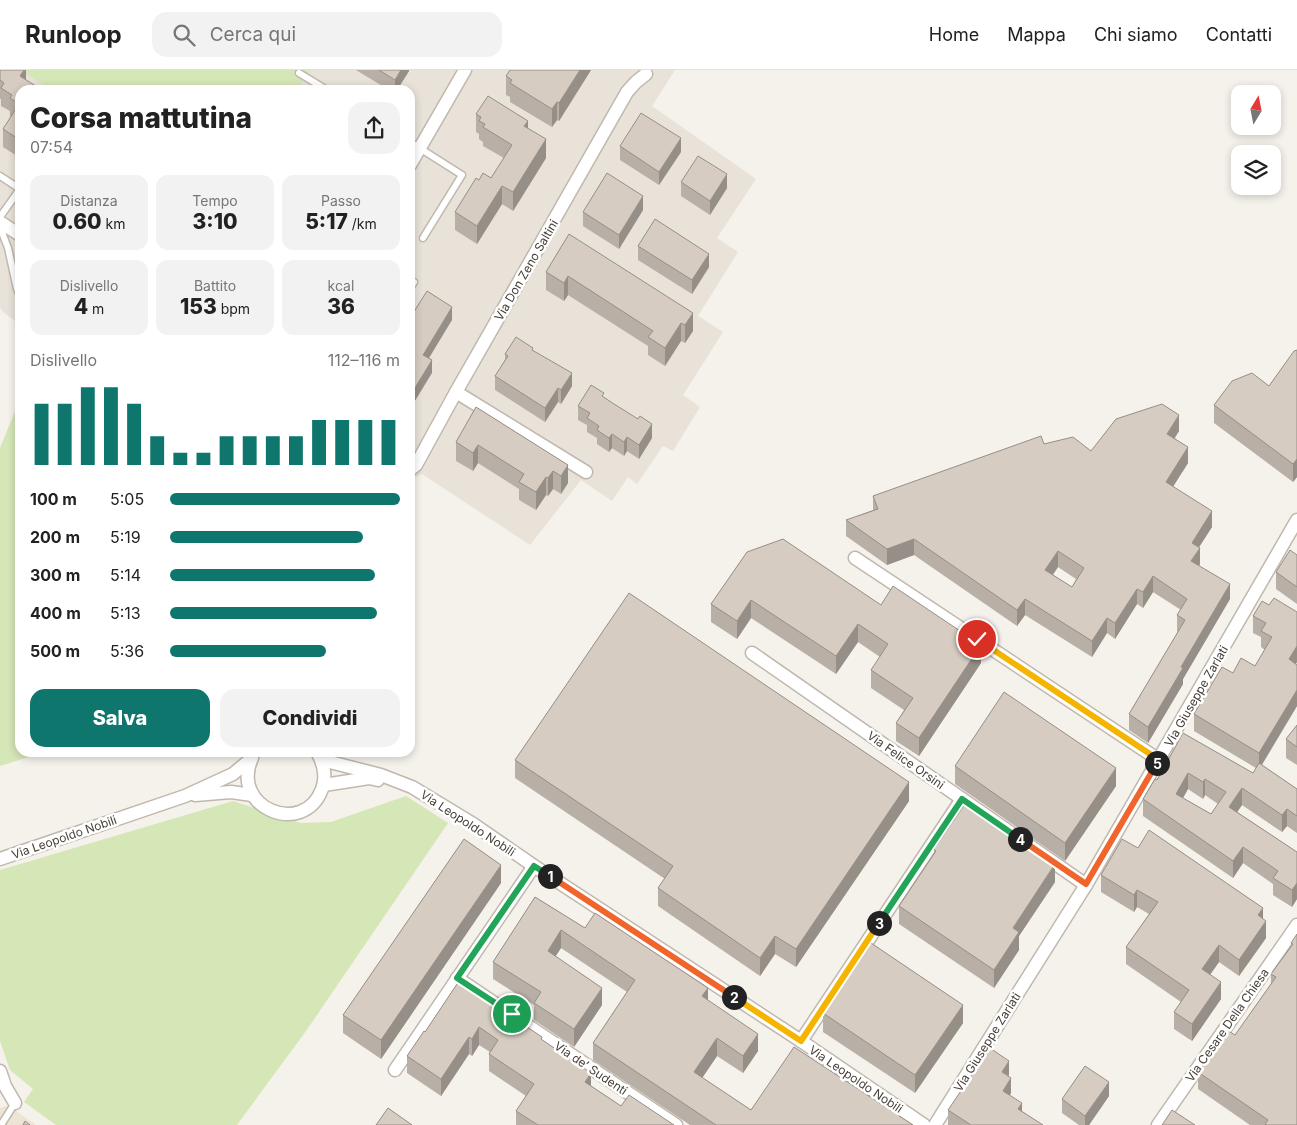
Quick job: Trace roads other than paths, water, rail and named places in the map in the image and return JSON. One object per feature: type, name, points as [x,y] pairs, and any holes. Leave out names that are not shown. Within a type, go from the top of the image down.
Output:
[{"type":"street","points":[[415,145],[465,70]]},
{"type":"street","name":"Via Don Zeno Saltini","points":[[415,465],[627,92],[646,74]]},
{"type":"street","points":[[0,222],[15,232]]},
{"type":"street","points":[[456,392],[586,472]]},
{"type":"street","name":"Via Giuseppe Zarlati","points":[[935,1125],[1086,884],[1297,520]]},
{"type":"street","points":[[855,558],[1159,760]]},
{"type":"street","name":"Via Felice Orsini","points":[[752,653],[1086,884]]},
{"type":"street","name":"Via Leopoldo Nobili","points":[[0,859],[185,796],[233,774],[252,757]]},
{"type":"street","points":[[253,757],[247,774],[252,795],[262,806],[269,810],[276,813],[292,814],[306,809],[321,792],[325,776],[320,757]]},
{"type":"street","name":"Via Leopoldo Nobili","points":[[323,757],[412,787],[473,824],[801,1041],[924,1125]]},
{"type":"street","name":"Via Leopoldo Nobili","points":[[324,785],[369,778],[412,787]]},
{"type":"street","name":"Via Leopoldo Nobili","points":[[185,796],[231,792],[252,795]]},
{"type":"street","points":[[801,1041],[962,799]]},
{"type":"street","points":[[395,1070],[534,866]]},
{"type":"street","name":"Via Cesare Della Chiesa","points":[[1158,1125],[1297,925]]},
{"type":"street","name":"Via de’ Sudenti","points":[[457,978],[676,1125]]},
{"type":"street","points":[[0,1070],[5,1086],[15,1104]]},
{"type":"lane","points":[[299,73],[319,85]]},
{"type":"lane","points":[[415,145],[462,175],[423,238]]},
{"type":"lane","points":[[0,176],[15,186]]},
{"type":"lane","points":[[0,217],[15,196]]},
{"type":"lane","points":[[0,227],[8,248],[15,280]]},
{"type":"lane","points":[[1,1125],[15,1104]]}]
